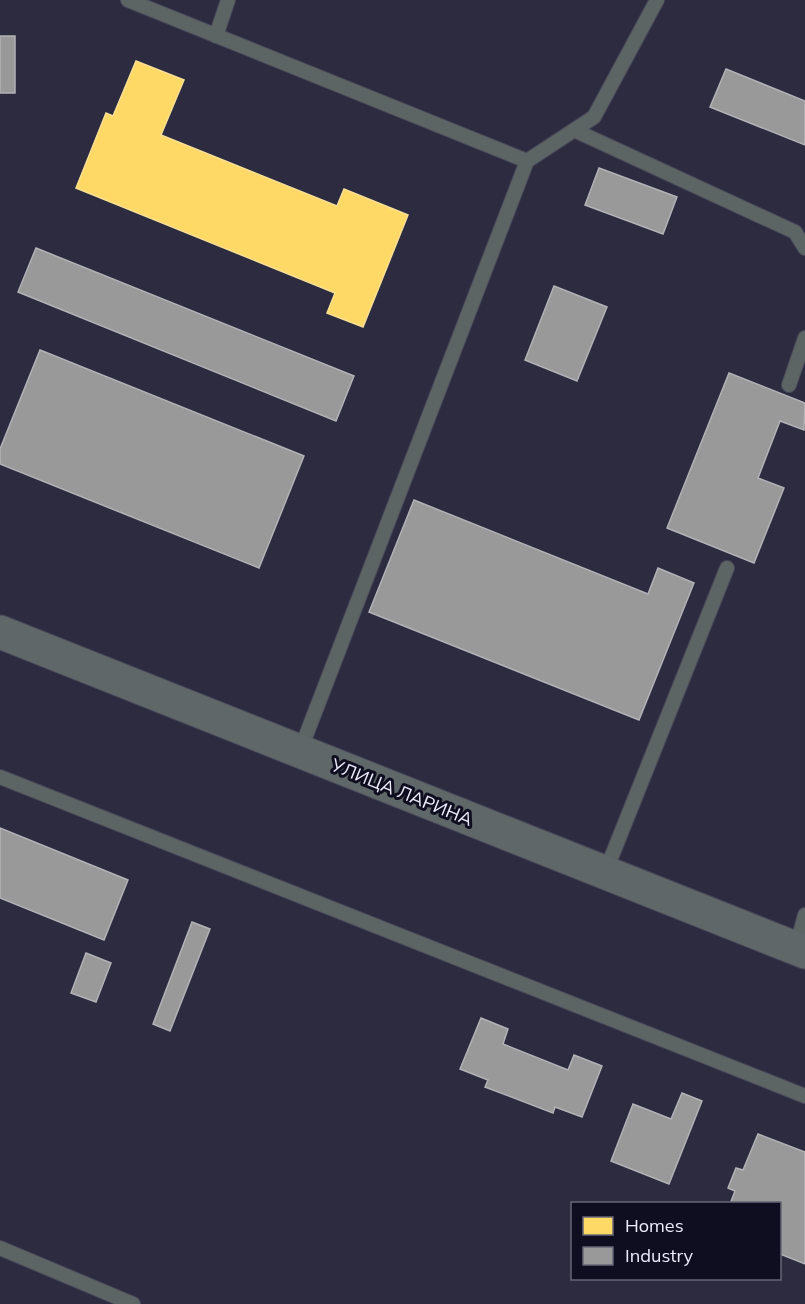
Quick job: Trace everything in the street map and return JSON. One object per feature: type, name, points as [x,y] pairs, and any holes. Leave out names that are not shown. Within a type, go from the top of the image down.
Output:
[{"type":"street","name":"УЛИЦА ЛАРИНА","points":[[0,632],[800,950]]},
{"type":"lane","points":[[128,0],[527,161]]},
{"type":"lane","points":[[216,36],[228,0]]},
{"type":"lane","points":[[300,751],[527,161],[594,117],[657,0]]},
{"type":"lane","points":[[574,130],[795,232],[805,248]]},
{"type":"lane","points":[[789,385],[805,338]]},
{"type":"lane","points":[[605,873],[727,568]]},
{"type":"lane","points":[[0,777],[805,1096]]},
{"type":"lane","points":[[800,950],[805,915]]},
{"type":"lane","points":[[0,1248],[133,1304]]},
{"type":"building: Homes","points":[[136,61],[184,80],[161,135],[337,206],[344,189],[408,215],[363,327],[327,313],[335,293],[76,188],[106,113],[113,116]]},
{"type":"building: Industry","points":[[0,36],[15,36],[15,93],[0,93]]},
{"type":"building: Industry","points":[[726,69],[805,101],[805,145],[710,107]]},
{"type":"building: Industry","points":[[599,168],[677,197],[663,234],[585,205]]},
{"type":"building: Industry","points":[[36,248],[354,376],[336,421],[18,292]]},
{"type":"building: Industry","points":[[554,286],[607,307],[577,381],[525,360]]},
{"type":"building: Industry","points":[[40,350],[304,456],[259,568],[0,464],[0,449]]},
{"type":"building: Industry","points":[[729,373],[805,403],[804,430],[780,421],[758,478],[784,488],[754,563],[667,528]]},
{"type":"building: Industry","points":[[414,500],[648,594],[658,568],[694,583],[639,720],[369,612]]},
{"type":"building: Industry","points":[[0,828],[128,880],[104,940],[0,898]]},
{"type":"building: Industry","points":[[192,922],[210,929],[170,1031],[153,1024]]},
{"type":"building: Industry","points":[[86,953],[111,963],[96,1002],[71,993]]},
{"type":"building: Industry","points":[[481,1018],[508,1029],[503,1044],[568,1070],[574,1055],[602,1066],[582,1117],[555,1107],[553,1113],[485,1087],[488,1080],[460,1069]]},
{"type":"building: Industry","points":[[682,1093],[702,1101],[669,1184],[611,1161],[633,1104],[671,1119]]},
{"type":"building: Industry","points":[[758,1134],[805,1152],[805,1264],[781,1254],[781,1202],[731,1202],[735,1191],[728,1188],[736,1168],[743,1170]]}]
